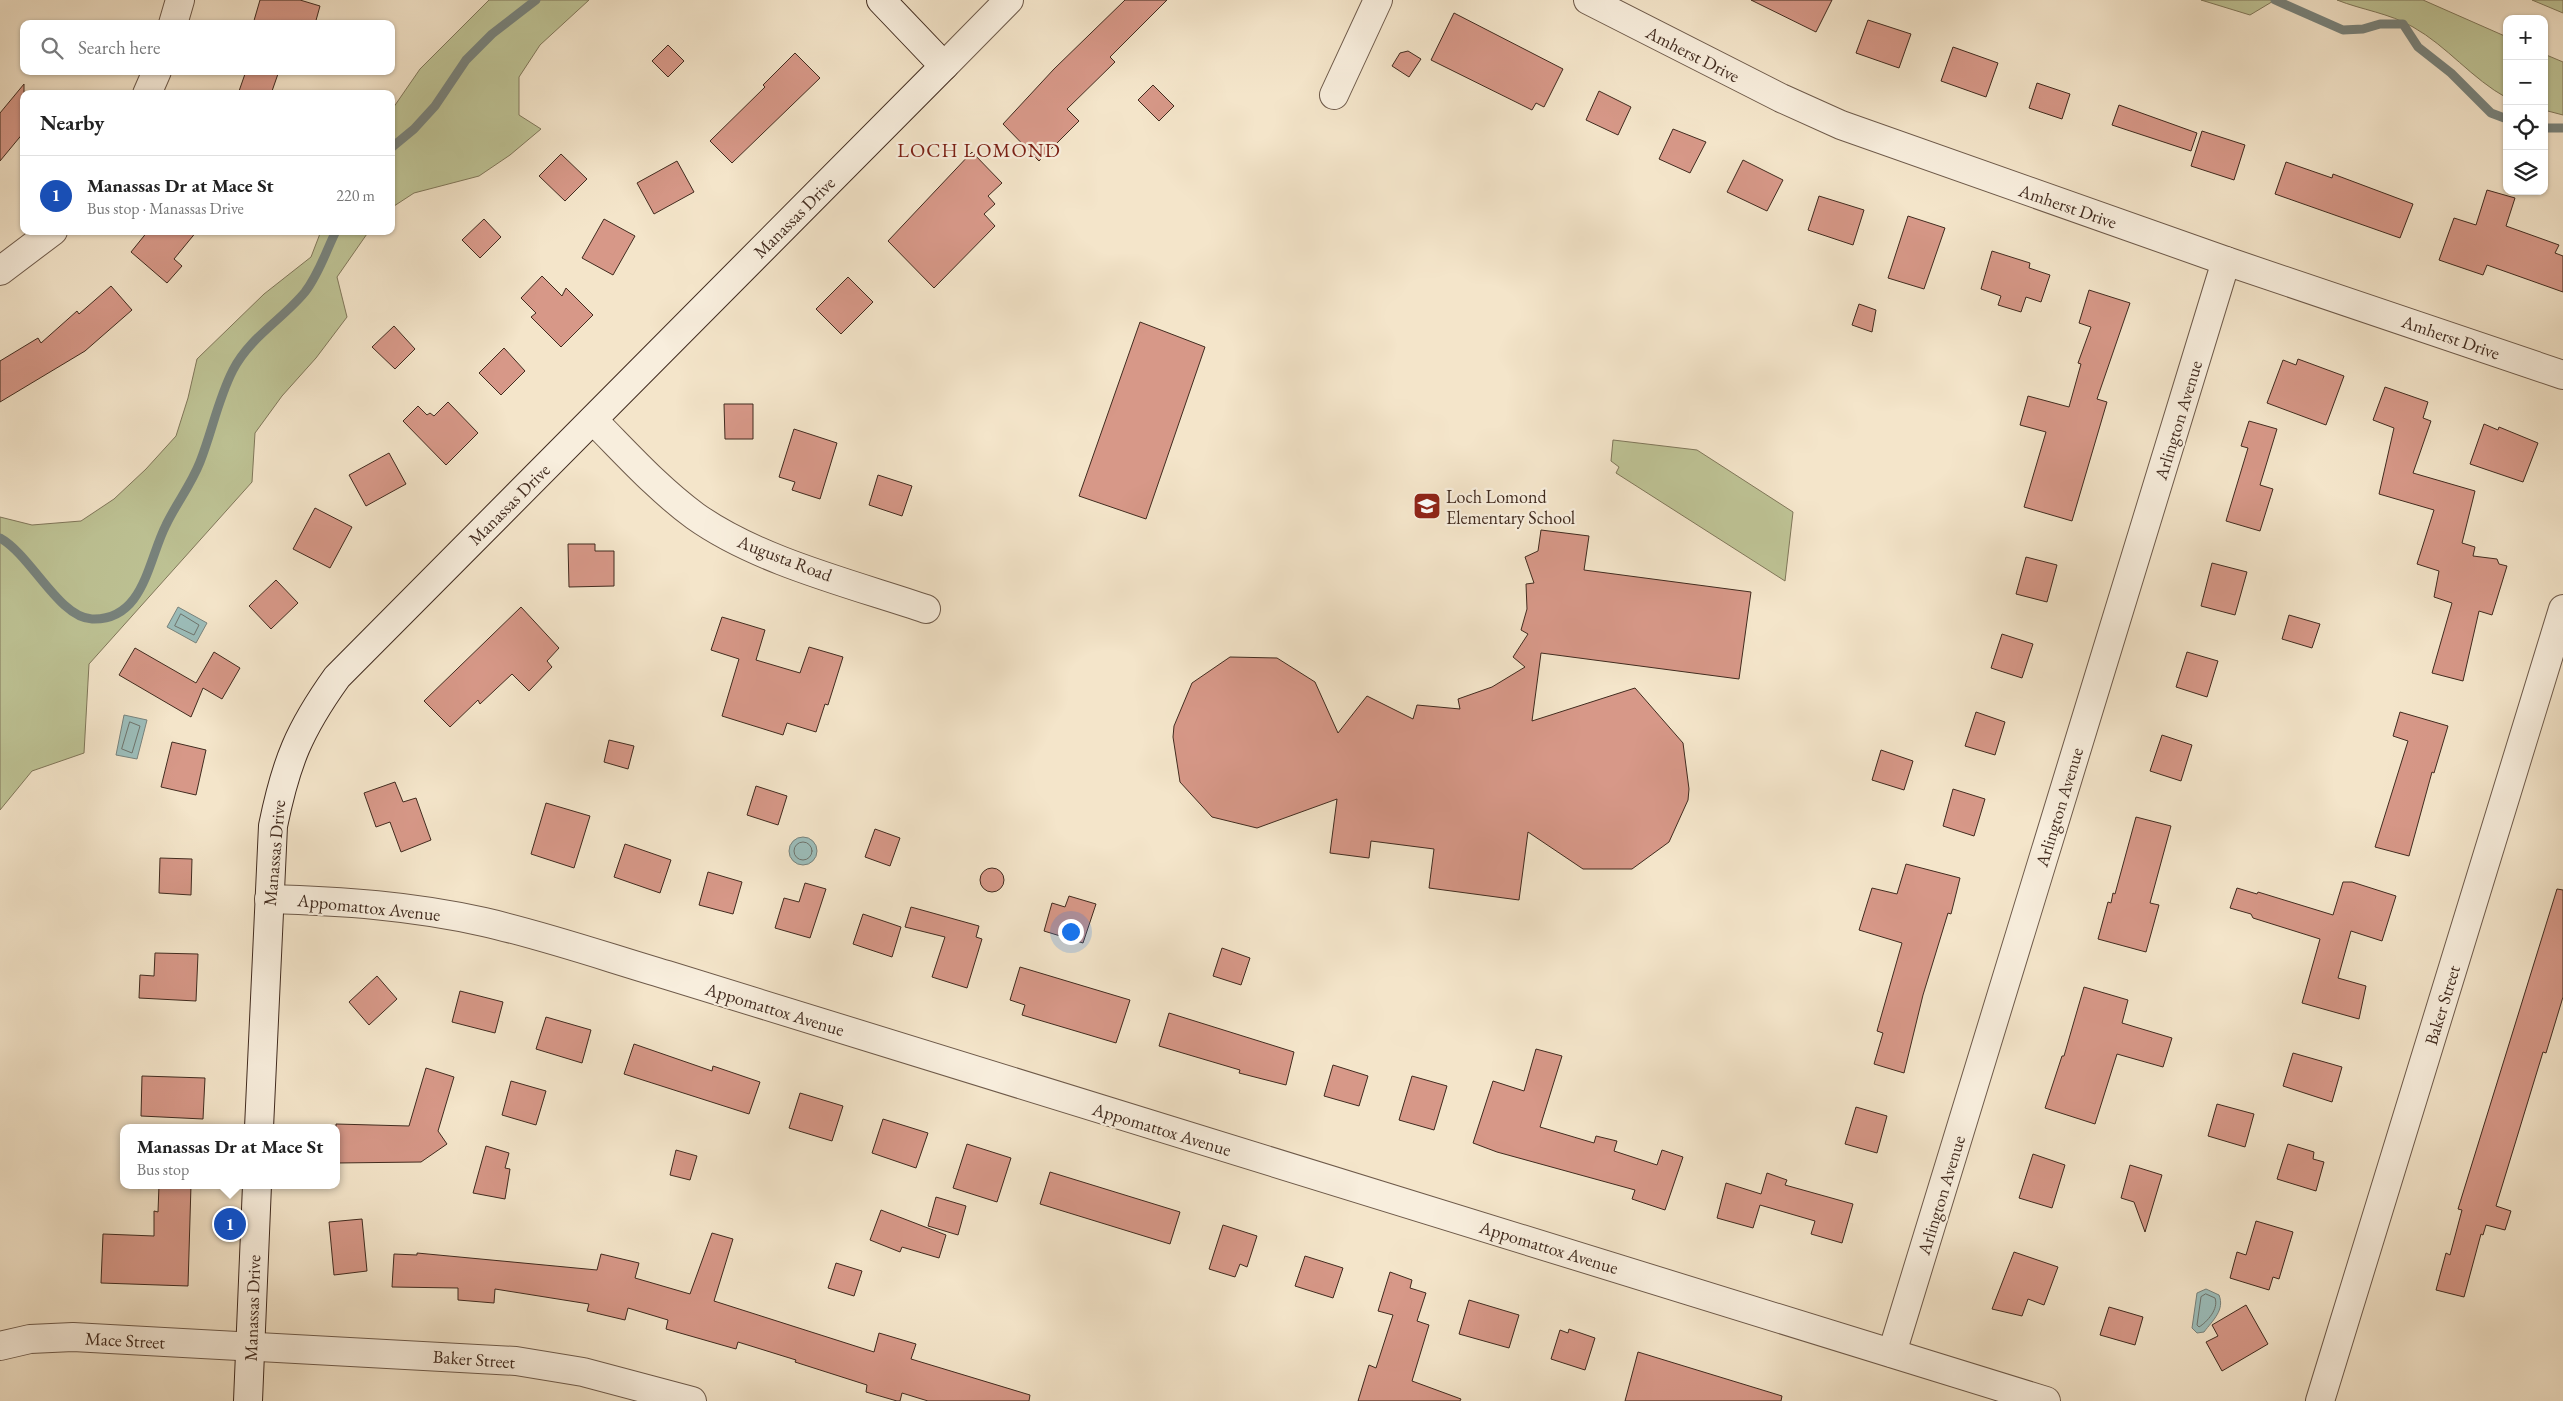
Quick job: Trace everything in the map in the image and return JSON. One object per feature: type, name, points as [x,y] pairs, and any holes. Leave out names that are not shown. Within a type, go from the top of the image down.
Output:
[{"type":"street","points":[[175,20],[180,0]]},
{"type":"street","points":[[881,0],[944,66]]},
{"type":"street","name":"Manassas Drive","points":[[259,1124],[273,826],[281,783],[292,751],[312,712],[337,677],[1009,0]]},
{"type":"street","points":[[1334,95],[1378,0]]},
{"type":"street","name":"Amherst Drive","points":[[1588,0],[1781,98],[1841,125],[2226,261],[2563,375]]},
{"type":"street","points":[[149,90],[155,75]]},
{"type":"street","points":[[0,271],[48,235]]},
{"type":"street","name":"Arlington Avenue","points":[[1892,1353],[2226,261]]},
{"type":"street","name":"Augusta Road","points":[[593,420],[657,485],[695,516],[738,541],[764,554],[926,609]]},
{"type":"street","name":"Baker Street","points":[[2320,1401],[2563,609]]},
{"type":"street","name":"Appomattox Avenue","points":[[269,899],[339,901],[408,908],[485,922],[676,978],[2046,1401]]},
{"type":"street","name":"Manassas Drive","points":[[248,1401],[256,1189]]},
{"type":"street","name":"Mace Street","points":[[0,1346],[30,1339],[73,1338],[250,1346]]},
{"type":"street","name":"Baker Street","points":[[250,1346],[516,1361],[583,1372],[656,1396],[692,1401]]},
{"type":"green space","points":[[489,0],[589,0],[540,45],[519,77],[519,115],[541,129],[510,155],[479,176],[414,193],[395,205],[395,105],[420,69]]},
{"type":"green space","points":[[2201,0],[2275,0],[2250,15]]},
{"type":"green space","points":[[2337,0],[2423,0],[2503,35],[2503,96],[2482,82],[2437,43],[2413,27],[2395,18]]},
{"type":"green space","points":[[2532,0],[2563,0],[2563,13]]},
{"type":"green space","points":[[2548,56],[2563,62],[2563,115],[2548,111]]},
{"type":"green space","points":[[319,235],[366,235],[337,277],[347,317],[316,358],[282,396],[255,433],[252,482],[89,664],[84,753],[32,771],[0,810],[0,517],[32,525],[81,521],[114,499],[146,469],[176,436],[188,398],[197,359],[264,294],[311,257]]},
{"type":"green space","points":[[1613,440],[1697,450],[1793,512],[1785,581],[1616,473],[1619,467],[1611,461]]},
{"type":"water","points":[[178,607],[207,623],[196,643],[167,627]]},
{"type":"water","points":[[124,715],[147,720],[137,759],[116,755]]},
{"type":"water","points":[[803,837],[813,841],[817,851],[813,861],[803,865],[793,861],[789,851],[793,841]]},
{"type":"water","points":[[2206,1289],[2219,1295],[2219,1310],[2204,1332],[2197,1333],[2192,1328],[2197,1293]]},
{"type":"building","points":[[260,0],[300,0],[320,6],[316,20],[254,20]]},
{"type":"building","points":[[1125,0],[1167,0],[1110,57],[1115,62],[1067,109],[1079,121],[1039,161],[1003,124],[1054,69]]},
{"type":"building","points":[[1751,0],[1832,0],[1816,32]]},
{"type":"building","points":[[1454,13],[1563,69],[1544,107],[1536,103],[1532,110],[1431,60]]},
{"type":"building","points":[[1868,20],[1911,34],[1899,68],[1856,53]]},
{"type":"building","points":[[668,45],[684,61],[668,77],[652,61]]},
{"type":"building","points":[[1953,47],[1998,63],[1986,97],[1941,81]]},
{"type":"building","points":[[1408,51],[1421,59],[1409,77],[1392,66],[1400,53]]},
{"type":"building","points":[[795,53],[820,78],[732,163],[710,141],[765,87],[763,85]]},
{"type":"building","points":[[245,75],[278,75],[272,90],[239,90]]},
{"type":"building","points":[[2037,83],[2070,94],[2062,119],[2029,108]]},
{"type":"building","points":[[24,84],[24,90],[20,90],[20,137],[0,161],[0,113]]},
{"type":"building","points":[[1153,85],[1174,106],[1159,121],[1138,100]]},
{"type":"building","points":[[1599,91],[1631,107],[1618,135],[1586,120]]},
{"type":"building","points":[[2119,105],[2197,133],[2191,151],[2112,125]]},
{"type":"building","points":[[1673,129],[1706,142],[1690,173],[1659,159]]},
{"type":"building","points":[[2202,131],[2245,145],[2234,180],[2191,166]]},
{"type":"building","points":[[972,152],[1002,183],[988,196],[995,204],[984,214],[995,226],[934,288],[888,241]]},
{"type":"building","points":[[561,154],[587,179],[565,201],[539,176]]},
{"type":"building","points":[[1743,160],[1783,180],[1767,211],[1727,192]]},
{"type":"building","points":[[677,161],[694,192],[654,214],[637,183]]},
{"type":"building","points":[[2286,162],[2332,178],[2333,174],[2413,204],[2400,238],[2275,194]]},
{"type":"building","points":[[2487,190],[2515,198],[2506,226],[2559,245],[2555,253],[2563,256],[2563,292],[2487,265],[2483,275],[2439,260],[2454,218],[2476,225]]},
{"type":"building","points":[[1819,196],[1864,210],[1853,245],[1808,230]]},
{"type":"building","points":[[1908,216],[1945,228],[1924,289],[1888,278]]},
{"type":"building","points":[[484,219],[501,237],[480,258],[462,240]]},
{"type":"building","points":[[604,219],[635,236],[613,275],[582,258]]},
{"type":"building","points":[[145,235],[194,235],[174,259],[182,266],[167,283],[131,252]]},
{"type":"building","points":[[1992,251],[2030,263],[2029,268],[2050,275],[2041,302],[2026,297],[2021,312],[1998,305],[2001,296],[1981,289]]},
{"type":"building","points":[[542,276],[562,296],[566,288],[593,315],[561,347],[531,317],[536,313],[521,298]]},
{"type":"building","points":[[848,277],[873,302],[841,334],[816,309]]},
{"type":"building","points":[[111,286],[132,310],[85,351],[0,402],[0,361],[38,338],[41,343],[77,311],[79,314]]},
{"type":"building","points":[[2089,290],[2130,303],[2097,399],[2107,402],[2072,521],[2024,507],[2046,432],[2020,425],[2028,396],[2069,407],[2081,364],[2078,363],[2091,327],[2079,323]]},
{"type":"building","points":[[1859,304],[1876,310],[1872,332],[1852,325]]},
{"type":"building","points":[[1140,322],[1205,347],[1146,519],[1079,496]]},
{"type":"building","points":[[394,326],[415,349],[395,369],[372,347]]},
{"type":"building","points":[[504,348],[525,371],[501,395],[479,373]]},
{"type":"building","points":[[2298,359],[2344,376],[2326,425],[2267,403],[2283,360],[2296,365]]},
{"type":"building","points":[[2385,387],[2428,402],[2423,418],[2431,421],[2413,473],[2475,491],[2462,543],[2475,547],[2473,556],[2497,559],[2499,564],[2507,566],[2492,615],[2479,611],[2463,681],[2432,673],[2452,603],[2434,597],[2439,571],[2417,564],[2434,510],[2379,494],[2394,428],[2373,420]]},
{"type":"building","points":[[448,402],[478,433],[446,465],[403,421],[418,406],[427,415],[430,413],[434,416]]},
{"type":"building","points":[[724,404],[753,404],[753,439],[725,439]]},
{"type":"building","points":[[2249,421],[2277,429],[2260,485],[2273,489],[2260,531],[2226,521],[2248,448],[2241,446]]},
{"type":"building","points":[[2484,424],[2498,430],[2499,427],[2538,443],[2523,482],[2470,464]]},
{"type":"building","points":[[794,429],[837,443],[820,499],[792,490],[795,482],[779,477]]},
{"type":"building","points":[[389,453],[406,484],[366,506],[349,475]]},
{"type":"building","points":[[878,475],[912,486],[902,516],[869,505]]},
{"type":"building","points":[[315,508],[352,527],[330,568],[293,549]]},
{"type":"building","points":[[1541,530],[1589,536],[1584,570],[1751,592],[1739,679],[1541,653],[1532,721],[1635,688],[1683,743],[1689,789],[1688,800],[1669,842],[1632,869],[1583,869],[1528,832],[1519,900],[1429,888],[1434,849],[1371,841],[1369,858],[1330,853],[1337,799],[1257,828],[1212,817],[1180,782],[1173,737],[1174,726],[1192,683],[1230,657],[1277,658],[1315,682],[1338,733],[1367,696],[1413,719],[1417,705],[1460,709],[1458,699],[1492,687],[1525,667],[1513,657],[1528,634],[1521,630],[1527,609],[1526,584],[1534,583],[1525,557],[1538,551]]},
{"type":"building","points":[[568,544],[595,544],[595,551],[614,551],[614,586],[569,587]]},
{"type":"building","points":[[2026,557],[2057,565],[2047,602],[2016,594]]},
{"type":"building","points":[[2212,563],[2247,572],[2235,615],[2201,606]]},
{"type":"building","points":[[276,580],[298,603],[271,629],[249,606]]},
{"type":"building","points":[[521,607],[559,648],[547,661],[552,667],[529,691],[512,674],[480,704],[478,700],[450,727],[424,701]]},
{"type":"building","points":[[2289,615],[2320,624],[2312,648],[2282,639]]},
{"type":"building","points":[[722,617],[765,630],[756,660],[800,673],[809,647],[843,657],[828,705],[825,704],[816,732],[787,723],[783,735],[722,716],[739,659],[711,650]]},
{"type":"building","points":[[2002,634],[2033,644],[2022,678],[1991,668]]},
{"type":"building","points":[[135,648],[196,683],[214,652],[240,668],[222,699],[203,688],[191,717],[119,675]]},
{"type":"building","points":[[2187,652],[2218,661],[2207,697],[2176,687]]},
{"type":"building","points":[[1976,712],[2005,722],[1995,755],[1965,746]]},
{"type":"building","points":[[2400,712],[2448,726],[2434,773],[2432,772],[2409,856],[2375,847],[2408,741],[2393,736]]},
{"type":"building","points":[[2162,735],[2192,745],[2181,781],[2150,771]]},
{"type":"building","points":[[609,740],[634,746],[628,769],[604,762]]},
{"type":"building","points":[[172,742],[206,750],[196,795],[161,787]]},
{"type":"building","points":[[1881,750],[1913,761],[1904,790],[1872,780]]},
{"type":"building","points":[[395,782],[403,802],[416,798],[431,840],[401,852],[390,822],[376,827],[364,793]]},
{"type":"building","points":[[756,786],[787,796],[778,825],[747,815]]},
{"type":"building","points":[[1953,789],[1985,799],[1974,836],[1943,826]]},
{"type":"building","points":[[546,803],[590,816],[574,868],[531,854]]},
{"type":"building","points":[[2136,817],[2171,826],[2150,903],[2159,905],[2146,952],[2098,939],[2108,902],[2111,903],[2113,893],[2115,894]]},
{"type":"building","points":[[875,829],[900,838],[890,866],[865,857]]},
{"type":"building","points":[[625,844],[671,860],[660,893],[614,877]]},
{"type":"building","points":[[160,858],[192,859],[191,895],[159,893]]},
{"type":"building","points":[[1906,864],[1960,878],[1951,914],[1948,913],[1923,995],[1904,1073],[1874,1064],[1883,1033],[1877,1031],[1902,943],[1859,930],[1872,888],[1897,894]]},
{"type":"building","points":[[992,868],[1001,871],[1004,880],[1001,889],[992,892],[983,889],[980,880],[983,871]]},
{"type":"building","points":[[708,872],[742,882],[733,914],[699,905]]},
{"type":"building","points":[[2343,882],[2352,882],[2396,896],[2382,941],[2351,931],[2338,978],[2366,986],[2359,1019],[2302,1003],[2320,939],[2253,918],[2251,914],[2230,908],[2237,888],[2257,894],[2258,892],[2333,915]]},
{"type":"building","points":[[805,883],[826,889],[810,938],[775,928],[784,898],[799,902]]},
{"type":"building","points":[[2557,889],[2563,890],[2563,997],[2546,1053],[2543,1052],[2496,1206],[2511,1211],[2505,1230],[2486,1225],[2483,1235],[2481,1234],[2464,1297],[2436,1290],[2446,1253],[2450,1255],[2462,1210],[2458,1209]]},
{"type":"building","points":[[1069,896],[1096,904],[1083,943],[1044,931],[1052,903],[1065,907]]},
{"type":"building","points":[[911,907],[979,926],[976,937],[982,939],[967,988],[932,977],[945,937],[905,927]]},
{"type":"building","points":[[863,914],[901,927],[892,957],[853,944]]},
{"type":"building","points":[[1222,948],[1250,958],[1241,985],[1213,976]]},
{"type":"building","points":[[155,953],[198,954],[196,1001],[139,998],[140,975],[154,976]]},
{"type":"building","points":[[1020,967],[1130,1000],[1116,1043],[1022,1015],[1025,1005],[1010,1000]]},
{"type":"building","points":[[377,976],[397,999],[369,1025],[349,1002]]},
{"type":"building","points":[[2084,987],[2128,1000],[2122,1023],[2172,1038],[2163,1067],[2117,1054],[2095,1124],[2045,1108],[2062,1056],[2064,1056]]},
{"type":"building","points":[[460,991],[503,1002],[495,1033],[452,1022]]},
{"type":"building","points":[[1169,1013],[1294,1052],[1286,1085],[1239,1073],[1240,1070],[1159,1046]]},
{"type":"building","points":[[546,1017],[591,1030],[582,1063],[536,1049]]},
{"type":"building","points":[[634,1044],[712,1071],[713,1066],[760,1082],[749,1114],[624,1074]]},
{"type":"building","points":[[1536,1049],[1562,1056],[1540,1127],[1594,1143],[1596,1136],[1617,1141],[1614,1151],[1657,1165],[1662,1150],[1683,1157],[1665,1210],[1632,1199],[1635,1190],[1497,1152],[1473,1143],[1493,1081],[1524,1091]]},
{"type":"building","points":[[2293,1053],[2342,1067],[2332,1102],[2283,1086]]},
{"type":"building","points":[[1333,1065],[1368,1076],[1359,1106],[1324,1096]]},
{"type":"building","points":[[426,1068],[454,1077],[438,1131],[447,1144],[421,1162],[340,1163],[340,1124],[409,1126]]},
{"type":"building","points":[[142,1076],[205,1078],[203,1119],[141,1116]]},
{"type":"building","points":[[1412,1076],[1447,1086],[1434,1130],[1399,1120]]},
{"type":"building","points":[[511,1081],[546,1091],[536,1125],[502,1115]]},
{"type":"building","points":[[800,1093],[843,1106],[832,1141],[789,1128]]},
{"type":"building","points":[[2217,1104],[2254,1114],[2245,1147],[2208,1136]]},
{"type":"building","points":[[1856,1107],[1887,1116],[1877,1153],[1845,1144]]},
{"type":"building","points":[[883,1119],[928,1133],[916,1168],[872,1153]]},
{"type":"building","points":[[967,1144],[1011,1158],[997,1202],[953,1188]]},
{"type":"building","points":[[2288,1144],[2314,1152],[2313,1159],[2324,1162],[2316,1191],[2277,1179]]},
{"type":"building","points":[[486,1146],[509,1153],[505,1168],[510,1169],[505,1199],[473,1193]]},
{"type":"building","points":[[676,1150],[697,1156],[690,1180],[670,1175]]},
{"type":"building","points":[[2033,1154],[2065,1165],[2052,1208],[2019,1198]]},
{"type":"building","points":[[2130,1165],[2162,1175],[2145,1232],[2134,1202],[2121,1198]]},
{"type":"building","points":[[1050,1172],[1180,1212],[1170,1244],[1040,1204]]},
{"type":"building","points":[[1767,1173],[1787,1180],[1785,1185],[1853,1204],[1842,1243],[1811,1234],[1815,1221],[1760,1205],[1753,1228],[1717,1218],[1726,1183],[1761,1194]]},
{"type":"building","points":[[159,1189],[191,1189],[188,1286],[101,1283],[103,1234],[154,1236],[154,1211],[158,1212]]},
{"type":"building","points":[[936,1197],[966,1206],[958,1235],[928,1226]]},
{"type":"building","points":[[881,1210],[946,1235],[939,1258],[902,1247],[900,1252],[870,1240]]},
{"type":"building","points":[[362,1219],[367,1271],[334,1275],[329,1222]]},
{"type":"building","points":[[2256,1221],[2293,1232],[2279,1279],[2273,1277],[2269,1290],[2230,1278],[2237,1252],[2246,1255]]},
{"type":"building","points":[[1223,1225],[1257,1236],[1247,1267],[1240,1264],[1235,1277],[1209,1269]]},
{"type":"building","points":[[712,1233],[733,1239],[714,1301],[874,1352],[879,1333],[916,1344],[911,1359],[1030,1395],[1029,1401],[928,1401],[902,1393],[900,1401],[897,1401],[866,1392],[867,1385],[795,1362],[796,1360],[738,1342],[736,1349],[666,1329],[668,1320],[628,1308],[625,1320],[587,1311],[589,1304],[495,1289],[494,1303],[458,1300],[458,1288],[392,1287],[394,1254],[417,1255],[417,1253],[597,1270],[601,1254],[639,1263],[635,1278],[690,1294]]},
{"type":"building","points":[[2014,1252],[2058,1267],[2044,1305],[2028,1299],[2022,1316],[1992,1309]]},
{"type":"building","points":[[1305,1256],[1343,1268],[1333,1298],[1295,1286]]},
{"type":"building","points":[[836,1263],[862,1271],[854,1296],[828,1288]]},
{"type":"building","points":[[1390,1272],[1412,1280],[1410,1288],[1426,1293],[1417,1321],[1429,1325],[1412,1381],[1461,1399],[1460,1401],[1358,1401],[1369,1365],[1376,1368],[1393,1315],[1378,1311]]},
{"type":"building","points":[[1469,1300],[1519,1315],[1509,1348],[1459,1334]]},
{"type":"building","points":[[2246,1305],[2268,1344],[2222,1371],[2206,1342],[2218,1336],[2212,1325]]},
{"type":"building","points":[[2109,1307],[2143,1317],[2135,1345],[2100,1335]]},
{"type":"building","points":[[1569,1329],[1595,1338],[1585,1370],[1551,1359],[1560,1330],[1568,1333]]},
{"type":"building","points":[[1638,1352],[1782,1396],[1781,1401],[1625,1401]]},
{"type":"waterway","points":[[395,145],[414,129],[435,106],[466,60],[492,34],[536,0]]},
{"type":"waterway","points":[[2275,0],[2343,30],[2363,29],[2380,24],[2403,24],[2418,47],[2451,73],[2491,113],[2503,118]]},
{"type":"waterway","points":[[2548,128],[2563,128]]},
{"type":"waterway","points":[[0,538],[12,546],[57,597],[80,616],[92,619],[109,617],[123,610],[134,599],[142,586],[166,525],[196,470],[223,392],[233,370],[240,358],[257,338],[305,292],[318,270],[334,235]]},
{"type":"place","name":"Loch Lomond Elementary School","points":[[1427,506]]},
{"type":"place","name":"Manassas Dr at Mace St","points":[[230,1224]]},
{"type":"district","name":"LOCH LOMOND","points":[[979,150]]}]
